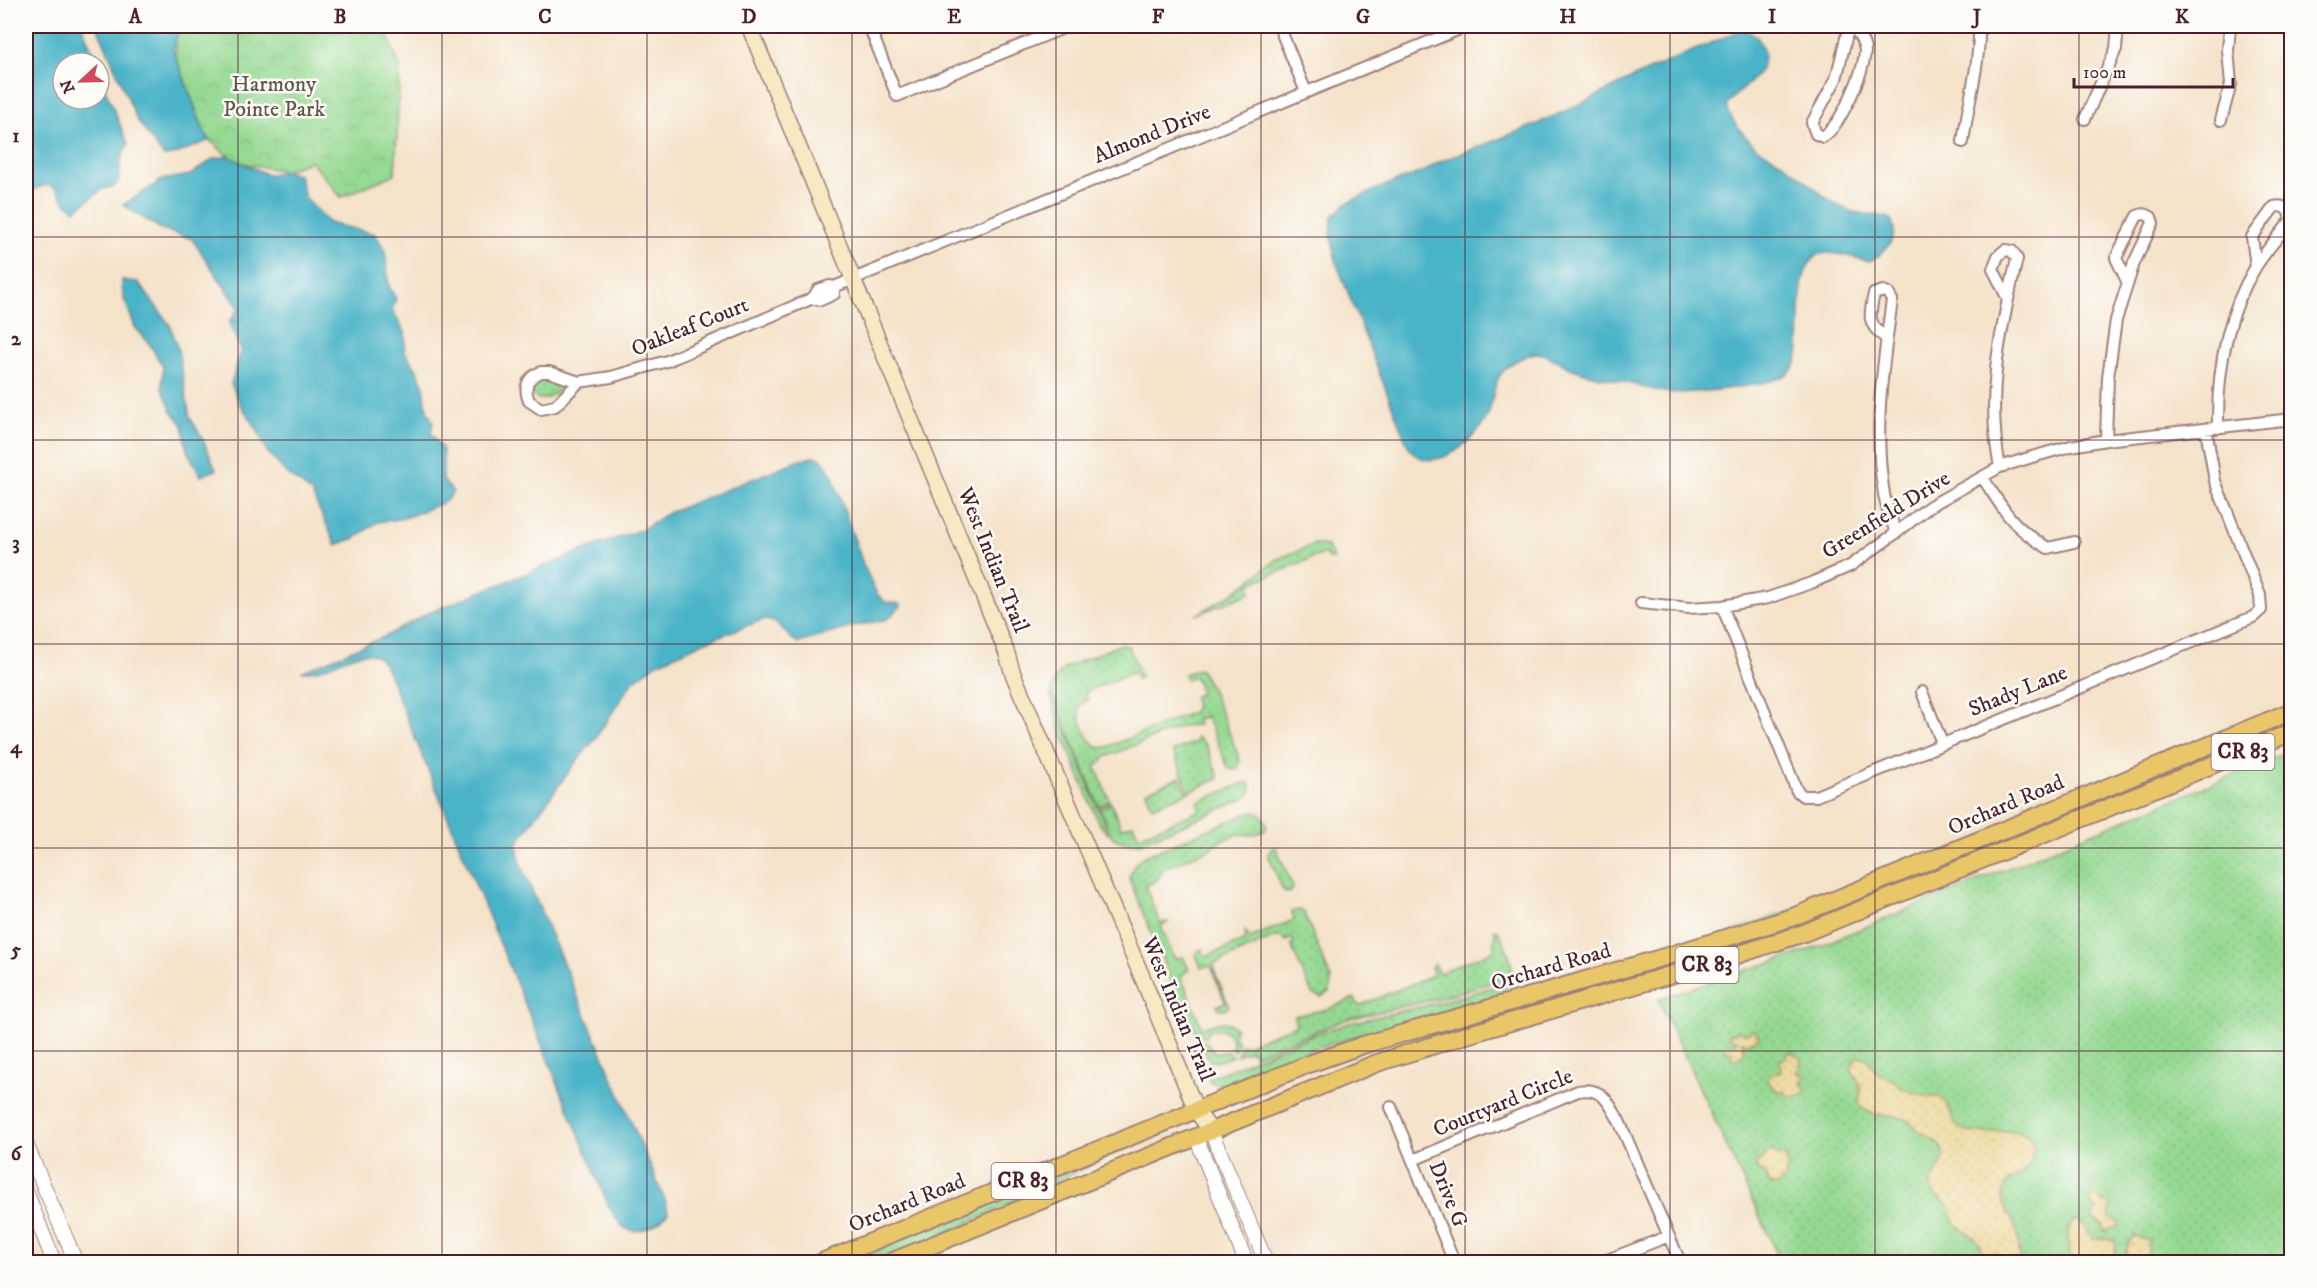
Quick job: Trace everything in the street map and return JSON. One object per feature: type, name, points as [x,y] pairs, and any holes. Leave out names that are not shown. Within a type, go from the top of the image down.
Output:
[{"type":"main road","name":"West Indian Trail","points":[[749,26],[1006,651],[1013,674],[1143,979],[1196,1110],[1203,1134]]},
{"type":"main road","name":"Orchard Road","points":[[822,1263],[1309,1064],[1793,917],[2292,711]]},
{"type":"main road","name":"Orchard Road","points":[[891,1263],[1377,1063],[1804,933],[2292,732]]},
{"type":"street","points":[[869,26],[897,96],[1068,26]]},
{"type":"street","points":[[1279,26],[1306,92]]},
{"type":"street","name":"Almond Drive","points":[[853,278],[1467,26]]},
{"type":"street","points":[[1849,26],[1855,29],[1865,48],[1862,64],[1849,100],[1830,132],[1823,137],[1816,134],[1812,123],[1836,79],[1849,26]]},
{"type":"street","points":[[1963,142],[1980,50],[1979,26]]},
{"type":"street","points":[[2085,119],[2116,49],[2118,26]]},
{"type":"street","points":[[2221,120],[2231,84],[2228,50],[2230,26]]},
{"type":"street","points":[[2218,428],[2218,390],[2222,358],[2235,305],[2256,266],[2291,220],[2290,213],[2285,207],[2274,207],[2252,237],[2256,266]]},
{"type":"street","points":[[2106,440],[2106,404],[2116,320],[2127,281],[2153,224],[2151,217],[2147,214],[2138,216],[2118,250],[2116,258],[2127,281]]},
{"type":"street","name":"Oakleaf Court","points":[[579,382],[555,406],[548,409],[534,406],[526,394],[529,380],[541,372],[549,372],[579,382],[611,377],[667,361],[813,298],[818,290],[830,285],[834,287],[853,278]]},
{"type":"street","points":[[2000,467],[1995,446],[1992,398],[1996,356],[2008,299]]},
{"type":"street","points":[[1886,338],[1880,392],[1881,456],[1884,495],[1896,533]]},
{"type":"street","name":"Greenfield Drive","points":[[1641,603],[1689,608],[1722,606],[1768,598],[1811,583],[1850,566],[1930,506],[2000,467],[2071,446],[2292,419]]},
{"type":"street","name":"Shady Lane","points":[[1722,606],[1797,791],[1803,796],[1816,796],[2253,617],[2261,610],[2260,595],[2215,481],[2206,429]]},
{"type":"street","points":[[1983,478],[2010,520],[2030,538],[2048,548],[2074,542]]},
{"type":"street","points":[[1923,692],[1942,743]]},
{"type":"street","name":"Courtyard Circle","points":[[1413,1160],[1578,1091],[1600,1092],[1609,1102],[1680,1263]]},
{"type":"street","name":"Drive G","points":[[1391,1107],[1454,1263]]},
{"type":"street","name":"West Indian Trail","points":[[1203,1134],[1265,1261]]},
{"type":"street","name":"West Indian Trail","points":[[1203,1134],[1246,1263]]},
{"type":"street","points":[[26,1144],[75,1263]]},
{"type":"street","points":[[26,1191],[54,1263]]},
{"type":"street","points":[[1602,1263],[1669,1236]]},
{"type":"green space","name":"Harmony Pointe Park","points":[[175,26],[384,26],[400,67],[395,174],[341,197],[311,161],[285,171],[235,162],[206,137],[176,56]]},
{"type":"green space","points":[[540,378],[561,382],[563,388],[547,398],[539,399],[531,393],[531,384]]},
{"type":"green space","points":[[1315,544],[1327,546],[1334,559],[1328,559],[1325,553],[1249,584],[1251,593],[1196,615],[1230,595],[1278,559]]},
{"type":"green space","points":[[1121,644],[1129,647],[1141,677],[1137,679],[1134,672],[1085,692],[1088,700],[1080,705],[1079,710],[1084,729],[1091,741],[1100,748],[1107,747],[1193,712],[1196,707],[1194,697],[1201,693],[1195,677],[1187,680],[1184,674],[1200,669],[1211,688],[1239,757],[1240,762],[1237,769],[1232,770],[1228,767],[1206,716],[1196,720],[1198,725],[1183,726],[1103,758],[1103,761],[1095,765],[1110,801],[1099,806],[1051,690],[1057,676],[1065,668]]},
{"type":"green space","points":[[1050,694],[1109,835],[1099,824],[1057,721]]},
{"type":"green space","points":[[2276,726],[2181,770],[1920,879],[1764,940],[1310,1082],[1358,1060],[1437,1030],[1591,986]]},
{"type":"green space","points":[[1197,737],[1206,745],[1219,778],[1189,792],[1173,751],[1196,742]]},
{"type":"green space","points":[[2291,751],[2291,1262],[1781,1262],[1658,999],[1812,949]]},
{"type":"green space","points":[[1180,777],[1187,793],[1152,807],[1146,792]]},
{"type":"green space","points":[[1244,783],[1250,784],[1251,788],[1246,798],[1140,843],[1126,843],[1113,838],[1100,808],[1111,803],[1121,828],[1133,824],[1139,836],[1199,811],[1198,802]]},
{"type":"green space","points":[[1251,812],[1263,817],[1267,825],[1265,831],[1251,835],[1239,834],[1222,840],[1210,849],[1165,868],[1156,881],[1145,886],[1160,923],[1169,922],[1161,926],[1175,959],[1183,957],[1189,970],[1181,976],[1202,1028],[1224,1022],[1232,1025],[1236,1029],[1233,1032],[1238,1044],[1234,1051],[1231,1048],[1233,1044],[1230,1035],[1224,1030],[1213,1030],[1205,1037],[1196,1037],[1197,1033],[1193,1024],[1182,1022],[1175,1004],[1173,986],[1129,878],[1135,864],[1145,856]]},
{"type":"green space","points":[[1272,848],[1276,848],[1293,887],[1290,892],[1286,893],[1283,890],[1268,854]]},
{"type":"green space","points":[[1297,910],[1304,913],[1331,979],[1330,992],[1321,997],[1312,994],[1291,945],[1294,942],[1291,938],[1287,941],[1275,937],[1214,964],[1214,970],[1229,1006],[1226,1009],[1220,1009],[1217,1006],[1225,1002],[1211,966],[1201,967],[1196,955],[1197,951],[1202,949],[1206,956],[1246,940],[1245,931],[1250,938],[1294,920],[1292,912]]},
{"type":"green space","points":[[1495,929],[1498,930],[1512,965],[1511,977],[1436,999],[1347,1019],[1255,1055],[1251,1050],[1237,1055],[1242,1044],[1244,1046],[1296,1025],[1294,1016],[1328,1009],[1354,998],[1359,1006],[1434,975],[1431,967],[1434,964],[1439,973],[1495,950],[1493,941],[1496,938]]},
{"type":"green space","points":[[1510,982],[1504,992],[1493,999],[1316,1048],[1222,1085],[1209,1082],[1209,1078],[1312,1035]]},
{"type":"green space","points":[[1199,1041],[1208,1043],[1214,1052],[1227,1051],[1233,1056],[1217,1062],[1210,1061]]},
{"type":"green space","points":[[1138,1142],[958,1228],[875,1262],[855,1262],[929,1226]]},
{"type":"sand","points":[[1739,1030],[1746,1034],[1754,1030],[1760,1037],[1748,1043],[1741,1042],[1745,1050],[1735,1060],[1732,1058],[1732,1052],[1725,1050],[1730,1043],[1736,1044],[1736,1040],[1728,1036],[1730,1033],[1736,1033]]},
{"type":"sand","points":[[1790,1051],[1800,1058],[1801,1066],[1796,1072],[1805,1076],[1801,1084],[1806,1091],[1789,1097],[1783,1091],[1777,1091],[1767,1080],[1771,1074],[1781,1072],[1780,1060],[1786,1058]]},
{"type":"sand","points":[[1856,1058],[1868,1059],[1878,1074],[1893,1080],[1902,1089],[1929,1097],[1941,1097],[1955,1122],[1962,1129],[1979,1133],[2016,1132],[2031,1139],[2033,1152],[2030,1162],[2022,1173],[2006,1185],[2002,1197],[2004,1206],[2017,1230],[2021,1262],[1980,1262],[1981,1252],[1978,1241],[1959,1227],[1946,1203],[1932,1191],[1932,1180],[1944,1158],[1943,1151],[1938,1143],[1906,1119],[1874,1114],[1861,1108],[1859,1104],[1861,1087],[1851,1068]]},
{"type":"sand","points":[[1772,1151],[1779,1156],[1787,1157],[1787,1167],[1785,1178],[1772,1186],[1765,1174],[1756,1169],[1757,1161],[1764,1158],[1766,1152]]},
{"type":"sand","points":[[2097,1196],[2103,1202],[2110,1203],[2109,1217],[2118,1221],[2118,1227],[2104,1231],[2103,1224],[2094,1220],[2096,1210],[2090,1202],[2093,1197]]},
{"type":"sand","points":[[2077,1220],[2082,1223],[2093,1239],[2108,1238],[2114,1241],[2116,1246],[2113,1262],[2070,1262],[2068,1233],[2072,1223]]},
{"type":"sand","points":[[2134,1235],[2148,1241],[2148,1259],[2143,1262],[2128,1262],[2127,1248]]},
{"type":"water","points":[[26,26],[82,26],[92,51],[51,51],[51,111],[111,111],[111,103],[128,144],[121,159],[119,180],[115,186],[103,189],[75,210],[51,186],[38,188],[26,194]]},
{"type":"water","points":[[97,26],[180,26],[173,49],[204,131],[210,140],[174,155],[163,156],[137,120],[111,59],[111,51],[108,51]]},
{"type":"water","points":[[1741,30],[1750,32],[1759,39],[1764,53],[1760,71],[1727,105],[1736,126],[1755,146],[1783,163],[1841,207],[1860,214],[1891,219],[1894,232],[1888,246],[1870,261],[1829,253],[1814,258],[1807,268],[1803,283],[1797,361],[1782,377],[1759,384],[1675,393],[1585,373],[1568,367],[1547,355],[1531,354],[1513,363],[1502,373],[1495,387],[1487,417],[1462,447],[1438,459],[1426,459],[1416,455],[1407,444],[1336,262],[1331,234],[1332,217],[1347,203],[1386,185],[1530,127],[1642,73]]},
{"type":"water","points":[[228,156],[268,175],[285,171],[299,175],[305,197],[329,223],[375,234],[385,250],[389,286],[396,299],[392,309],[405,333],[405,352],[417,370],[424,387],[427,410],[433,422],[431,433],[443,450],[443,480],[453,492],[445,502],[405,518],[378,522],[355,538],[336,545],[311,492],[286,473],[266,450],[257,429],[240,404],[231,384],[241,350],[229,323],[239,308],[192,239],[161,229],[123,205],[162,180],[190,175],[213,159]]},
{"type":"water","points":[[122,280],[138,282],[170,325],[178,349],[190,418],[201,435],[216,470],[201,476],[187,451],[183,425],[172,411],[162,388],[163,367],[149,343],[135,327],[123,296]]},
{"type":"water","points":[[815,456],[823,460],[832,475],[863,564],[877,594],[885,602],[901,606],[888,619],[855,626],[799,643],[794,641],[780,626],[762,620],[704,642],[656,664],[632,682],[595,739],[519,840],[517,846],[521,865],[665,1200],[668,1212],[660,1221],[643,1230],[631,1230],[625,1228],[615,1218],[608,1205],[384,663],[371,654],[363,654],[321,669],[301,672],[388,635],[426,614],[589,548],[643,529],[668,513],[794,462]]}]
